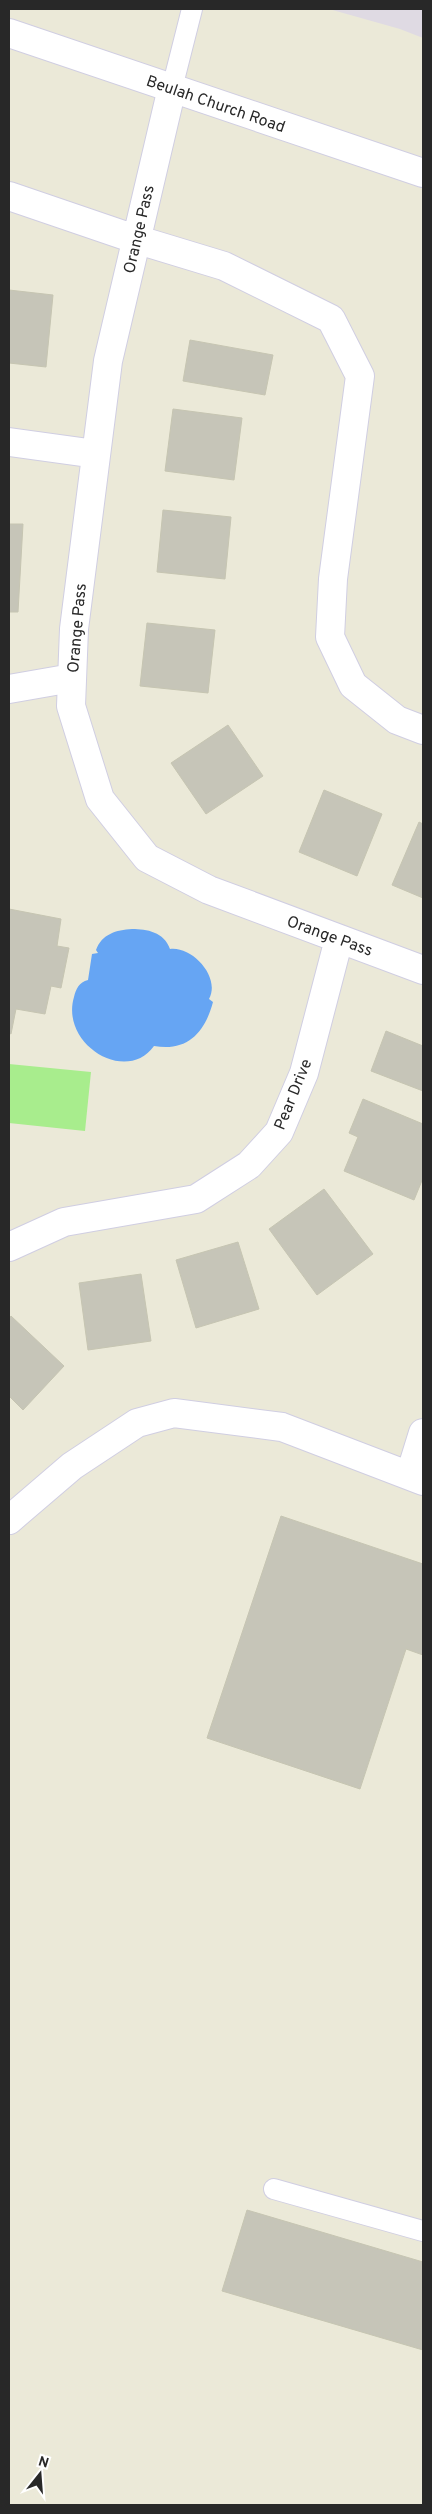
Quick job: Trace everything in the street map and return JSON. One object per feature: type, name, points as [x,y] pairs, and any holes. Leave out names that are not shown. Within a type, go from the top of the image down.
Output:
[{"type":"street","name":"Beulah Church Road","points":[[9,33],[423,173]]},
{"type":"street","name":"Orange Pass","points":[[172,88],[135,239],[108,361],[74,630],[72,706],[100,799],[147,858],[209,890],[423,970]]},
{"type":"street","points":[[9,196],[135,239],[224,266],[331,319],[360,376],[333,579],[330,638],[353,685],[397,720],[423,730]]},
{"type":"street","points":[[9,442],[96,454]]},
{"type":"street","points":[[9,689],[72,678]]},
{"type":"street","name":"Pear Drive","points":[[9,1246],[64,1222],[196,1200],[249,1165],[279,1132],[304,1073],[339,939]]},
{"type":"street","points":[[9,1520],[72,1466],[137,1423],[174,1413],[282,1427],[416,1478],[423,1433]]},
{"type":"lane","points":[[172,88],[192,9]]},
{"type":"lane","points":[[274,2189],[423,2231]]},
{"type":"shaded area","points":[[329,9],[423,9],[423,38],[400,29]]},
{"type":"green space","points":[[9,1064],[91,1072],[85,1131],[9,1123]]},
{"type":"water","points":[[132,929],[159,935],[170,949],[187,952],[195,958],[208,973],[212,990],[209,999],[213,1002],[210,1013],[200,1031],[186,1043],[166,1047],[154,1046],[142,1057],[128,1061],[113,1060],[98,1054],[86,1043],[77,1030],[72,1014],[74,997],[78,986],[88,980],[92,954],[98,953],[96,950],[102,940],[120,930]]},
{"type":"building","points":[[9,290],[53,295],[46,367],[9,363]]},
{"type":"building","points":[[190,340],[273,355],[265,395],[183,381]]},
{"type":"building","points":[[173,409],[242,418],[234,480],[165,471]]},
{"type":"building","points":[[163,510],[231,517],[225,579],[157,572]]},
{"type":"building","points":[[9,524],[23,524],[18,612],[9,612]]},
{"type":"building","points":[[147,623],[215,630],[208,693],[140,686]]},
{"type":"building","points":[[228,725],[263,776],[206,814],[171,763]]},
{"type":"building","points":[[324,790],[382,814],[357,876],[299,852]]},
{"type":"building","points":[[419,822],[423,824],[423,898],[392,885]]},
{"type":"building","points":[[9,909],[61,919],[57,946],[69,948],[61,988],[51,986],[45,1014],[16,1009],[11,1034],[9,1033]]},
{"type":"building","points":[[386,1031],[423,1046],[423,1091],[371,1071]]},
{"type":"building","points":[[363,1099],[423,1124],[423,1178],[414,1200],[344,1171],[358,1137],[349,1133]]},
{"type":"building","points":[[324,1189],[373,1254],[317,1295],[269,1229]]},
{"type":"building","points":[[238,1242],[259,1309],[196,1328],[176,1260]]},
{"type":"building","points":[[141,1274],[151,1341],[88,1350],[79,1283]]},
{"type":"building","points":[[11,1316],[64,1366],[23,1410],[9,1396],[9,1319]]},
{"type":"building","points":[[281,1516],[423,1564],[423,1655],[406,1649],[360,1789],[207,1738]]},
{"type":"building","points":[[247,2210],[423,2262],[423,2350],[222,2291]]}]
